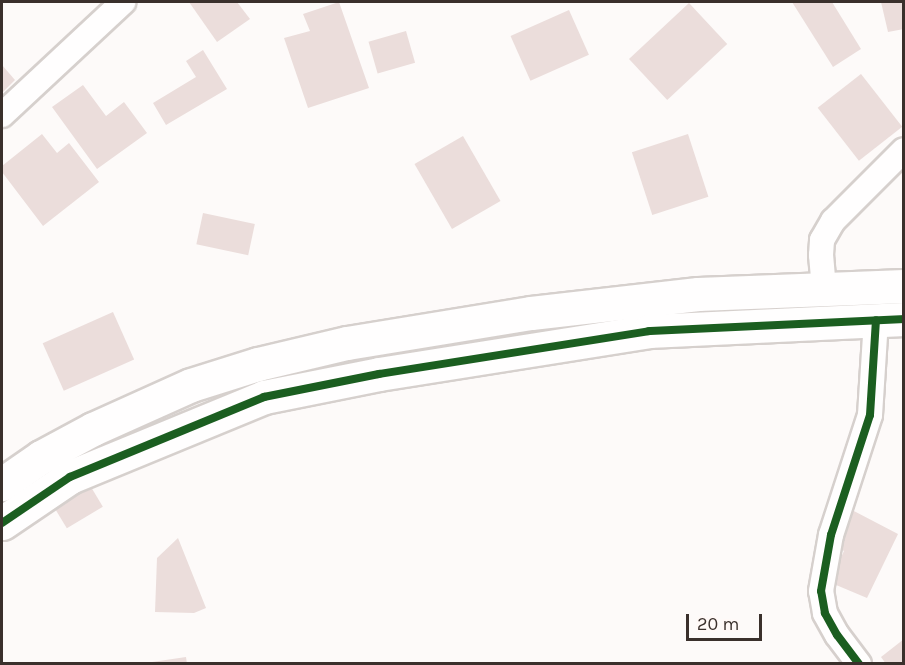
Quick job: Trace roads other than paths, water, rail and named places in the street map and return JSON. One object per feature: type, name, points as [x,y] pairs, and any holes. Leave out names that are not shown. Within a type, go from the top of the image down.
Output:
[{"type":"street","points":[[2,115],[123,2]]},
{"type":"street","points":[[824,289],[822,240],[832,221],[903,150]]},
{"type":"street","points":[[2,484],[41,457],[93,429],[191,385],[258,364],[347,343],[531,314],[698,294],[903,286]]},
{"type":"street","points":[[2,523],[70,477],[264,397],[379,374],[650,331],[890,320],[870,415],[831,535],[821,591],[825,613],[837,635],[859,663]]}]
